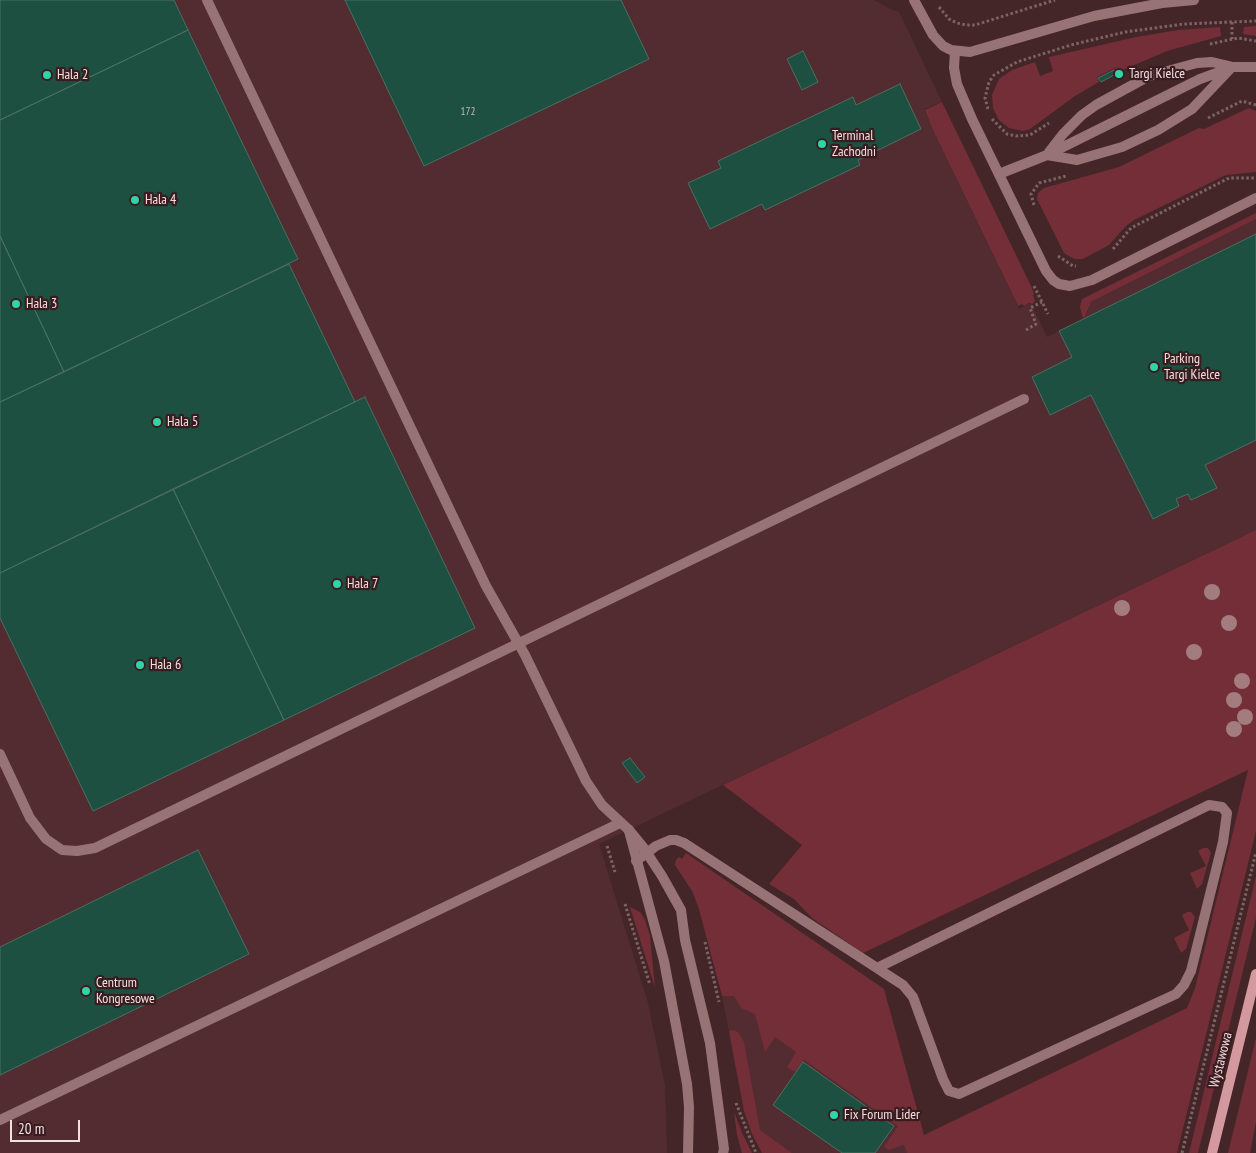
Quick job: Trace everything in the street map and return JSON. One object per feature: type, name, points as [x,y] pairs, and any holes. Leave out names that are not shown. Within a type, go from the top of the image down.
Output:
[{"type":"street","points":[[207,0],[486,586],[519,643],[586,781],[602,805],[629,830],[647,853],[670,887],[682,910],[685,940],[710,1044],[725,1152]]},
{"type":"street","points":[[914,0],[933,35],[942,46],[955,51],[970,52],[1094,16],[1162,3],[1194,0]]},
{"type":"street","points":[[955,51],[954,68],[957,84],[1046,271],[1053,280],[1060,284],[1070,286],[1092,280],[1256,198]]},
{"type":"street","points":[[1047,155],[1063,134],[1082,115],[1104,100],[1149,76],[1197,63],[1212,62],[1233,67],[1256,67]]},
{"type":"street","points":[[999,174],[1047,155],[1200,79],[1233,67]]},
{"type":"street","points":[[1047,155],[1077,160],[1122,148],[1158,130],[1192,109],[1233,67]]},
{"type":"street","points":[[0,754],[30,818],[46,839],[62,850],[77,851],[94,848],[1024,399]]},
{"type":"street","points":[[636,861],[670,840],[684,843],[903,985],[913,996],[949,1091],[959,1094],[1176,994],[1184,985],[1191,971],[1221,852],[1227,813],[1222,807],[1209,805],[877,968]]},
{"type":"street","points":[[0,1120],[620,823]]},
{"type":"street","points":[[629,830],[664,961],[687,1084],[689,1107],[688,1153]]},
{"type":"street","name":"Wystawowa","points":[[1212,1153],[1256,974]]},
{"type":"path","points":[[936,4],[949,19],[966,25],[986,22],[1055,0]]},
{"type":"path","points":[[1050,123],[1039,131],[1022,136],[1007,134],[999,128],[989,112],[985,98],[989,82],[994,74],[1017,62],[1072,45],[1126,32],[1184,24],[1256,21]]},
{"type":"path","points":[[1232,22],[1232,39]]},
{"type":"path","points":[[1207,45],[1232,39],[1245,38],[1256,41]]},
{"type":"path","points":[[1111,251],[1132,228],[1229,178],[1256,178]]},
{"type":"path","points":[[1055,249],[1059,257],[1073,266],[1080,265]]},
{"type":"path","points":[[1026,330],[1036,324],[1030,308],[1042,302]]},
{"type":"path","points":[[605,841],[615,872]]},
{"type":"path","points":[[1182,1153],[1256,852]]},
{"type":"path","points":[[625,904],[651,988]]},
{"type":"path","points":[[736,1102],[756,1153]]},
{"type":"shaded area","points":[[0,0],[874,0],[899,12],[942,102],[924,109],[932,128],[1019,309],[1031,303],[1047,337],[1085,319],[1091,302],[1256,219],[1256,530],[599,844],[648,1003],[665,1086],[667,1153],[0,1153]]},
{"type":"shaded area","points":[[1256,26],[1256,36],[1243,34],[1244,27]]},
{"type":"shaded area","points":[[1220,27],[1221,36],[1167,51],[1118,72],[1115,68],[1097,77],[1099,82],[1075,96],[1030,129],[1023,131],[1009,128],[999,120],[993,108],[992,95],[999,79],[1012,70],[1035,62],[1040,76],[1053,71],[1049,57],[1136,37],[1178,30]]},
{"type":"shaded area","points":[[942,102],[1031,286],[1035,301],[1033,304],[1029,303],[1024,306],[1022,304],[1018,306],[932,128],[925,110]]},
{"type":"shaded area","points":[[1249,108],[1256,111],[1256,172],[1226,175],[1134,220],[1109,245],[1083,259],[1074,259],[1064,253],[1037,199],[1038,193],[1044,188],[1119,167],[1199,128],[1204,129]]},
{"type":"shaded area","points":[[1256,213],[1256,219],[1091,302],[1084,319],[1080,307],[1082,299]]},
{"type":"shaded area","points":[[1256,530],[1256,831],[1177,1153],[907,1153],[904,1145],[888,1150],[884,1147],[898,1126],[804,1060],[795,1072],[787,1067],[796,1052],[775,1037],[765,1052],[755,1014],[741,1008],[734,996],[722,996],[699,909],[692,891],[675,865],[676,860],[679,857],[682,859],[686,853],[884,989],[924,1135],[1187,1008],[1195,988],[1248,770],[863,953],[812,918],[794,899],[769,884],[802,845],[723,785]]},
{"type":"shaded area","points":[[1208,848],[1211,853],[1202,884],[1197,889],[1190,873],[1206,866],[1198,851]]},
{"type":"shaded area","points":[[1256,876],[1256,918],[1198,1153],[1189,1153]]},
{"type":"shaded area","points":[[630,907],[640,912],[645,920],[650,936],[655,988]]},
{"type":"shaded area","points":[[1191,912],[1195,917],[1186,949],[1181,953],[1174,938],[1189,930],[1182,915]]},
{"type":"shaded area","points":[[722,996],[734,996],[905,1119],[916,1153],[792,1153],[760,1131],[744,1111]]},
{"type":"shaded area","points":[[729,1031],[738,1032],[744,1042],[760,1130],[792,1153],[762,1153],[752,1134],[744,1111]]},
{"type":"shaded area","points":[[1256,1038],[1256,1122],[1250,1153],[1228,1153]]},
{"type":"shaded area","points":[[734,1112],[743,1135],[752,1153],[742,1153]]},
{"type":"building","name":"Hala 2","points":[[0,0],[174,0],[188,30],[0,120]]},
{"type":"building","points":[[345,0],[621,0],[649,59],[424,166]]},
{"type":"building","name":"Hala 4","points":[[188,30],[298,259],[64,372],[0,236],[0,120]]},
{"type":"building","points":[[803,51],[818,82],[802,90],[787,59]]},
{"type":"building","points":[[1114,70],[1116,74],[1101,82],[1098,78]]},
{"type":"building","name":"Terminal Zachodni","points":[[900,84],[921,129],[858,160],[860,165],[765,210],[762,204],[710,229],[688,183],[721,168],[718,161],[853,97],[856,105]]},
{"type":"building","name":"Parking Targi Kielce","points":[[1256,234],[1256,440],[1205,465],[1217,488],[1191,500],[1188,494],[1176,499],[1179,506],[1153,519],[1091,395],[1050,415],[1032,377],[1072,357],[1059,331]]},
{"type":"building","name":"Hala 3","points":[[0,236],[64,372],[0,402]]},
{"type":"building","name":"Hala 5","points":[[289,264],[355,402],[0,573],[0,402]]},
{"type":"building","name":"Hala 7","points":[[365,397],[475,628],[284,720],[173,489]]},
{"type":"building","name":"Hala 6","points":[[173,489],[284,720],[93,811],[0,618],[0,573]]},
{"type":"building","points":[[630,758],[645,777],[637,783],[622,763]]},
{"type":"building","name":"Centrum Kongresowe","points":[[198,850],[249,954],[0,1075],[0,947]]},
{"type":"building","name":"Fix Forum Lider","points":[[803,1062],[894,1126],[875,1153],[842,1153],[773,1105]]},
{"type":"place","name":"Targi Kielce","points":[[1119,74]]},
{"type":"place","name":"Hala 2","points":[[47,75]]},
{"type":"place","name":"Terminal Zachodni","points":[[822,144]]},
{"type":"place","name":"Hala 4","points":[[135,200]]},
{"type":"place","name":"Hala 3","points":[[16,304]]},
{"type":"place","name":"Parking Targi Kielce","points":[[1154,367]]},
{"type":"place","name":"Hala 5","points":[[157,422]]},
{"type":"place","name":"Hala 7","points":[[337,584]]},
{"type":"place","name":"Hala 6","points":[[140,665]]},
{"type":"place","name":"Centrum Kongresowe","points":[[86,991]]},
{"type":"place","name":"Fix Forum Lider","points":[[834,1115]]}]
